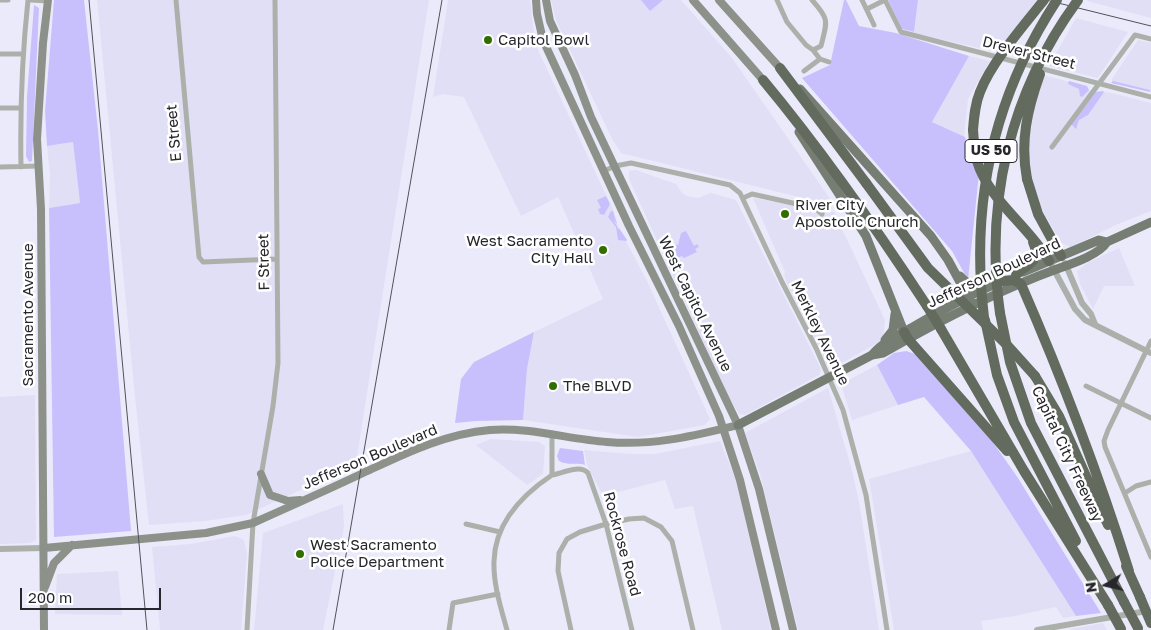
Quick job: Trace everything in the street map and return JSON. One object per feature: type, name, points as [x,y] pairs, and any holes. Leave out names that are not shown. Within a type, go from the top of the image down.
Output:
[{"type":"highway","points":[[1044,0],[985,81],[976,104],[973,130],[977,161],[991,189],[1052,265]]},
{"type":"highway","name":"Capital City Freeway","points":[[1057,0],[1024,57],[998,124],[984,187],[979,248],[980,285],[984,317],[997,375],[1014,422],[1121,630]]},
{"type":"highway","name":"Capital City Freeway","points":[[1078,0],[1035,70],[1021,103],[1001,176],[996,211],[994,252],[1000,312],[1010,362],[1032,423],[1138,629]]},
{"type":"highway","points":[[1053,38],[1031,100],[1025,125],[1023,150],[1027,179],[1038,214],[1061,256]]},
{"type":"highway","points":[[780,68],[928,268],[1008,346],[1035,376],[1059,416],[1151,623]]},
{"type":"highway","points":[[763,80],[847,187],[927,306],[1024,471],[1108,605]]},
{"type":"highway","points":[[1029,234],[1035,248],[1036,257],[1031,264],[1022,268],[1018,280],[1063,382],[1096,471],[1129,571]]},
{"type":"highway","points":[[998,283],[1018,280]]},
{"type":"highway","points":[[906,335],[1024,471]]},
{"type":"main road","name":"Sacramento Avenue","points":[[44,630],[41,209],[37,139],[42,43],[48,0]]},
{"type":"main road","name":"West Capitol Avenue","points":[[536,0],[543,40],[650,269],[675,318],[723,429],[740,480],[776,630]]},
{"type":"main road","name":"West Capitol Avenue","points":[[546,0],[551,22],[575,75],[591,117],[738,425],[756,480],[793,630]]},
{"type":"main road","points":[[693,0],[763,80],[811,149],[871,246],[906,335]]},
{"type":"main road","points":[[719,0],[920,223],[967,283],[975,286],[998,283]]},
{"type":"main road","name":"Jefferson Boulevard","points":[[1052,265],[1066,266],[1102,248],[1106,242],[1151,222]]},
{"type":"main road","name":"Jefferson Boulevard","points":[[970,300],[1052,265],[1061,256],[1099,240],[1106,242]]},
{"type":"main road","points":[[948,260],[970,300]]},
{"type":"main road","points":[[650,269],[656,268],[666,277]]},
{"type":"main road","name":"Jefferson Boulevard","points":[[872,355],[880,346],[906,335],[998,283]]},
{"type":"main road","points":[[880,346],[891,334],[895,325],[892,299]]},
{"type":"main road","points":[[675,318],[679,318],[694,334]]},
{"type":"main road","name":"Jefferson Boulevard","points":[[44,548],[206,533],[253,523],[406,452],[432,442],[459,435],[489,430],[509,430],[608,442],[644,444],[668,441],[723,429],[738,425],[872,355],[883,353],[906,335]]},
{"type":"main road","points":[[261,474],[267,491],[274,498],[288,501],[304,500]]},
{"type":"main road","points":[[757,547],[772,543]]},
{"type":"main road","points":[[44,591],[56,558],[72,545]]},
{"type":"street","points":[[0,0],[8,0]]},
{"type":"street","points":[[21,167],[20,108],[23,54],[30,0],[48,0]]},
{"type":"street","name":"E Street","points":[[176,0],[199,257],[203,262],[276,259]]},
{"type":"street","name":"F Street","points":[[247,630],[253,523],[278,363],[275,0]]},
{"type":"street","points":[[777,0],[787,22],[806,45],[820,59],[830,62]]},
{"type":"street","points":[[812,0],[825,17],[826,24],[820,46],[813,50]]},
{"type":"street","points":[[862,0],[874,25]]},
{"type":"street","points":[[867,9],[885,0]]},
{"type":"street","name":"Drever Street","points":[[885,0],[901,32],[1151,97]]},
{"type":"street","points":[[1052,146],[1135,35],[1151,39]]},
{"type":"street","points":[[0,54],[23,54]]},
{"type":"street","points":[[804,71],[820,59]]},
{"type":"street","points":[[0,108],[20,108]]},
{"type":"street","name":"Merkley Avenue","points":[[604,171],[615,166],[631,163],[730,185],[739,191],[843,410],[866,495],[887,630]]},
{"type":"street","points":[[0,167],[39,166]]},
{"type":"street","points":[[742,198],[752,194],[814,208],[822,214]]},
{"type":"street","points":[[1061,256],[1082,303],[1091,314],[1095,324]]},
{"type":"street","points":[[1052,265],[1078,314],[1085,320],[1149,352]]},
{"type":"street","points":[[1151,341],[1149,352],[1120,403],[1104,441],[1151,557]]},
{"type":"street","points":[[1086,386],[1151,418]]},
{"type":"street","points":[[507,630],[498,594],[494,562],[500,532],[510,514],[523,498],[552,475],[552,435]]},
{"type":"street","name":"Rockrose Road","points":[[552,475],[575,469],[585,470],[590,478],[606,524],[632,630]]},
{"type":"street","points":[[1125,493],[1136,486],[1151,482]]},
{"type":"street","points":[[570,630],[558,571],[559,553],[567,539],[580,532],[606,524],[644,518],[661,527],[672,541],[693,630]]},
{"type":"street","points":[[466,524],[500,532]]},
{"type":"street","points":[[0,549],[44,548]]},
{"type":"street","points":[[449,630],[453,603],[498,594]]},
{"type":"street","points":[[1037,630],[1066,627],[1151,611]]},
{"type":"shaded area","points":[[54,0],[84,0],[98,130],[131,531],[54,537],[49,208],[80,203],[73,142],[47,146],[45,111]]},
{"type":"shaded area","points":[[97,0],[429,0],[356,463],[246,515],[205,521],[149,525]]},
{"type":"shaded area","points":[[448,0],[530,0],[538,50],[613,210],[618,226],[646,279],[710,419],[705,425],[638,437],[523,420],[527,369],[534,332],[603,299],[558,197],[521,216],[464,97],[443,94],[433,97]]},
{"type":"shaded area","points":[[551,0],[681,0],[732,58],[835,206],[621,153],[612,139],[556,20]]},
{"type":"shaded area","points":[[641,0],[663,0],[650,11]]},
{"type":"shaded area","points":[[844,0],[846,0],[859,26],[896,33],[969,56],[932,122],[965,137],[979,173],[968,280],[952,251],[802,78],[830,65]]},
{"type":"shaded area","points":[[888,0],[918,0],[914,32],[902,29]]},
{"type":"shaded area","points":[[918,0],[1037,0],[996,52],[914,33]]},
{"type":"shaded area","points":[[1151,0],[1151,18],[1087,1]]},
{"type":"shaded area","points":[[34,5],[39,8],[32,161],[29,162],[26,156],[27,96]]},
{"type":"shaded area","points":[[1076,18],[1128,32],[1098,78],[1049,66]]},
{"type":"shaded area","points":[[1138,40],[1151,43],[1151,92],[1112,82],[1112,79]]},
{"type":"shaded area","points":[[969,56],[990,61],[968,99],[964,137],[932,122]]},
{"type":"shaded area","points":[[1043,75],[1081,85],[1087,90],[1112,93],[1151,103],[1151,211],[1118,224],[1071,247],[1061,243],[1038,202],[1029,170],[1027,134]]},
{"type":"shaded area","points":[[1069,81],[1087,86],[1089,90],[1082,97],[1080,96],[1079,89],[1068,84]]},
{"type":"shaded area","points":[[1113,81],[1150,90],[1150,92],[1111,83]]},
{"type":"shaded area","points":[[1103,91],[1088,115],[1079,120],[1076,129],[1071,124],[1096,92]]},
{"type":"shaded area","points":[[73,142],[80,203],[49,208],[50,175],[47,146]]},
{"type":"shaded area","points":[[636,170],[676,184],[682,193],[687,196],[698,198],[711,193],[736,200],[821,369],[819,375],[745,415],[739,414],[728,396],[629,179],[629,171]]},
{"type":"shaded area","points":[[606,196],[610,204],[604,215],[600,214],[598,209],[601,208],[597,200]]},
{"type":"shaded area","points":[[753,198],[834,212],[885,320],[883,340],[835,367],[830,367],[827,364],[787,283],[785,272]]},
{"type":"shaded area","points":[[611,211],[613,211],[617,224],[613,219],[626,241],[618,240],[616,227],[608,217]]},
{"type":"shaded area","points":[[686,231],[694,246],[697,244],[699,247],[695,249],[697,252],[684,258],[682,256],[675,259],[673,256],[668,258],[663,247],[671,243],[678,245],[681,233]]},
{"type":"shaded area","points":[[1119,248],[1135,286],[1104,286],[1093,309],[1080,284],[1077,271],[1089,262]]},
{"type":"shaded area","points":[[534,332],[527,369],[523,420],[455,423],[461,379],[474,362]]},
{"type":"shaded area","points":[[906,351],[915,354],[992,441],[1018,478],[1101,613],[1076,616],[971,451],[924,397],[898,405],[877,365],[894,353]]},
{"type":"shaded area","points":[[877,365],[898,405],[852,420],[841,384]]},
{"type":"shaded area","points":[[828,388],[852,470],[859,502],[879,630],[798,630],[760,474],[745,433]]},
{"type":"shaded area","points":[[35,395],[36,540],[30,543],[0,544],[0,397]]},
{"type":"shaded area","points":[[491,439],[539,442],[545,446],[543,474],[527,485],[476,445]]},
{"type":"shaded area","points":[[720,441],[736,480],[771,630],[722,630],[693,506],[675,509],[665,480],[603,496],[587,465],[584,450],[655,454]]},
{"type":"shaded area","points":[[560,448],[583,451],[585,465],[559,461],[557,456]]},
{"type":"shaded area","points":[[971,451],[1076,616],[1063,618],[1056,607],[981,621],[983,630],[894,630],[869,479]]},
{"type":"shaded area","points":[[343,504],[344,527],[323,630],[254,630],[263,533]]},
{"type":"shaded area","points":[[235,536],[244,540],[247,553],[241,630],[160,630],[152,547],[191,544]]},
{"type":"shaded area","points":[[118,571],[122,615],[55,614],[57,574]]},
{"type":"shaded area","points":[[1103,623],[1107,630],[1071,630],[1071,629]]},
{"type":"railway","points":[[89,0],[147,630]]},
{"type":"railway","points":[[333,630],[442,0]]},
{"type":"railway","points":[[1046,0],[1151,26]]},
{"type":"place","name":"Capitol Bowl","points":[[488,40]]},
{"type":"place","name":"River City Apostolic Church","points":[[785,214]]},
{"type":"place","name":"West Sacramento City Hall","points":[[603,250]]},
{"type":"place","name":"The BLVD","points":[[553,386]]},
{"type":"place","name":"West Sacramento Police Department","points":[[300,554]]}]
